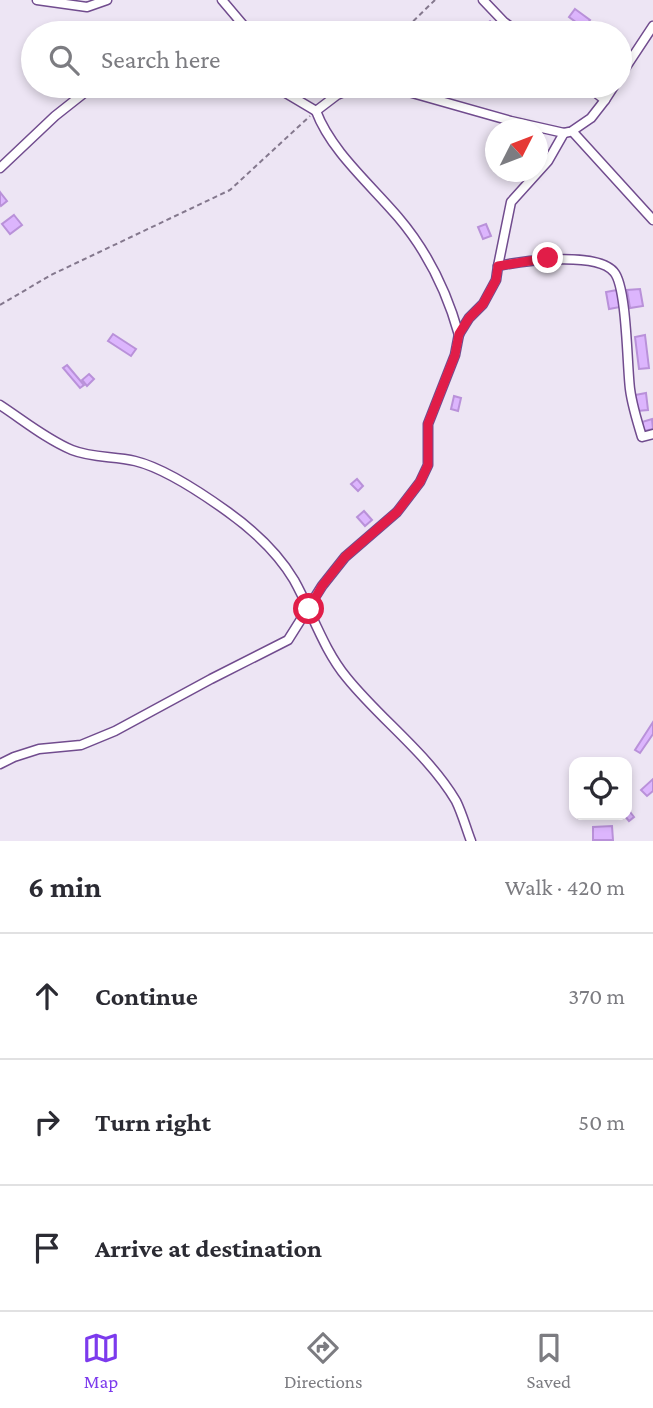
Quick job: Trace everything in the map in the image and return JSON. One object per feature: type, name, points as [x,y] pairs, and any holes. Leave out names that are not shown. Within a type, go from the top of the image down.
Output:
[{"type":"street","points":[[37,0],[88,7],[107,0]]},
{"type":"street","points":[[222,0],[229,4],[241,21]]},
{"type":"street","points":[[483,0],[503,21]]},
{"type":"street","points":[[632,58],[653,26]]},
{"type":"street","points":[[0,168],[78,98]]},
{"type":"street","points":[[296,98],[316,111],[321,124],[400,219],[426,256],[459,336]]},
{"type":"street","points":[[316,111],[333,98]]},
{"type":"street","points":[[430,98],[511,121],[568,132],[653,220]]},
{"type":"street","points":[[0,764],[39,750],[81,745],[115,731],[211,678],[288,640],[322,586],[345,557],[397,512],[420,482],[428,465],[428,424],[455,355],[459,336],[469,318],[483,304],[496,280],[511,202],[548,161],[568,132],[591,118],[605,100],[602,98]]},
{"type":"street","points":[[498,266],[548,258],[601,264],[613,270],[618,279],[623,304],[630,391],[637,421],[642,437],[653,433]]},
{"type":"street","points":[[0,405],[32,428],[73,450],[102,458],[135,461],[156,469],[229,512],[279,557],[294,579],[322,640],[345,677],[439,776],[457,803],[471,841]]},
{"type":"path","points":[[413,21],[435,0]]},
{"type":"path","points":[[0,305],[51,275],[230,190],[316,111]]},
{"type":"building","points":[[575,9],[590,20],[574,21],[569,17]]},
{"type":"building","points":[[0,192],[7,201],[1,206],[0,204]]},
{"type":"building","points":[[14,215],[22,225],[10,234],[2,224]]},
{"type":"building","points":[[486,224],[491,236],[483,239],[478,227]]},
{"type":"building","points":[[640,289],[643,306],[630,308],[627,290]]},
{"type":"building","points":[[617,290],[620,307],[609,309],[606,292]]},
{"type":"building","points":[[113,334],[136,349],[131,356],[108,341]]},
{"type":"building","points":[[645,335],[649,368],[639,369],[635,337]]},
{"type":"building","points":[[67,365],[84,385],[80,388],[63,368]]},
{"type":"building","points":[[89,374],[94,379],[87,386],[82,380]]},
{"type":"building","points":[[646,393],[648,410],[637,411],[635,395]]},
{"type":"building","points":[[454,396],[461,398],[458,411],[451,409]]},
{"type":"building","points":[[652,419],[653,429],[644,431],[642,422]]},
{"type":"building","points":[[357,479],[363,486],[358,491],[351,484]]},
{"type":"building","points":[[364,511],[372,520],[365,526],[357,517]]},
{"type":"building","points":[[653,722],[653,734],[640,753],[635,750]]},
{"type":"building","points":[[653,779],[653,791],[647,796],[641,790]]},
{"type":"building","points":[[612,826],[613,840],[593,840],[593,827]]},
{"type":"route","points":[[309,609],[322,586],[345,557],[397,512],[420,482],[428,465],[428,424],[455,355],[459,334],[469,318],[483,304],[496,280],[498,266],[548,258]]}]
